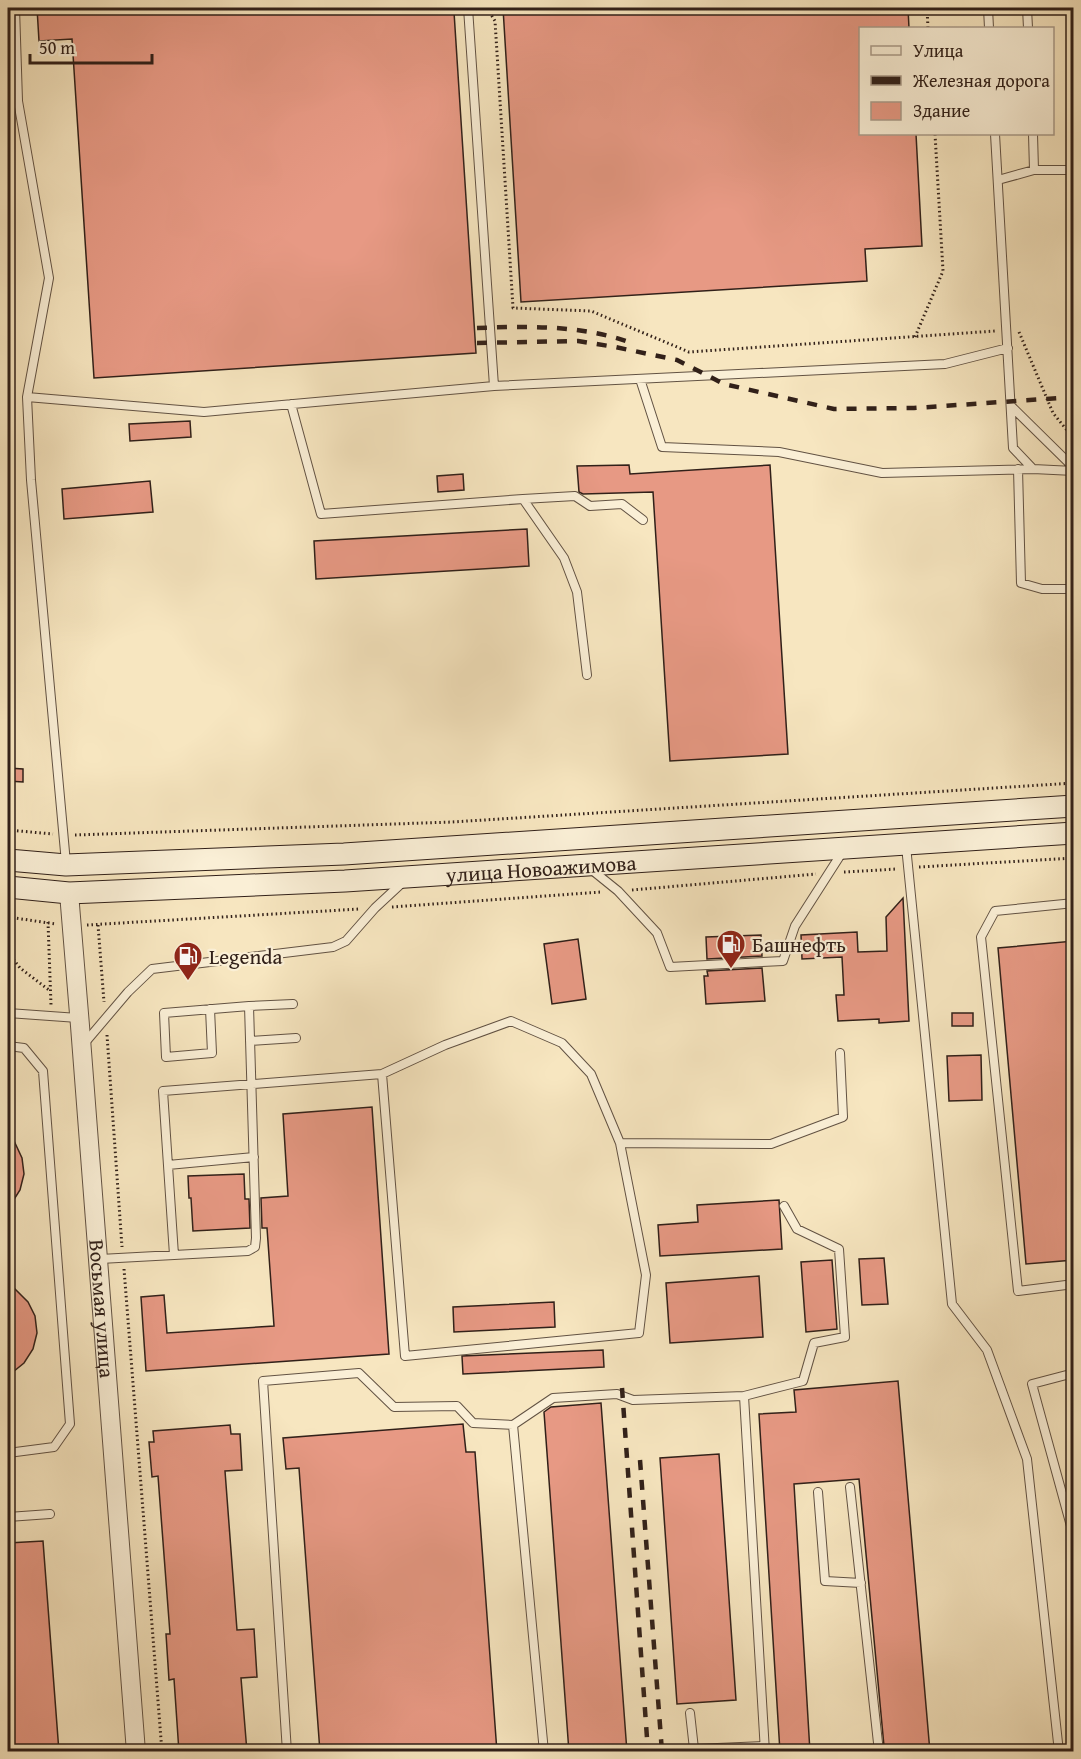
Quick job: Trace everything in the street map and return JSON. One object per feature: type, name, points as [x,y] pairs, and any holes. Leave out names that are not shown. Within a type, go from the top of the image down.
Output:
[{"type":"main road","name":"улица Новоажимова","points":[[8,860],[66,865],[344,854],[1074,806]]},
{"type":"main road","name":"улица Новоажимова","points":[[8,887],[69,893],[409,877],[1074,833]]},
{"type":"main road","name":"Восьмая улица","points":[[66,865],[69,893]]},
{"type":"street","name":"Восьмая улица","points":[[69,893],[80,1048],[100,1259],[136,1752]]},
{"type":"lane","points":[[15,8],[18,101],[49,278],[27,397],[31,480],[66,865]]},
{"type":"lane","points":[[468,8],[494,386]]},
{"type":"lane","points":[[988,8],[989,27]]},
{"type":"lane","points":[[1028,8],[1028,27]]},
{"type":"lane","points":[[995,135],[1013,448],[1033,469]]},
{"type":"lane","points":[[1032,135],[1034,170]]},
{"type":"lane","points":[[998,180],[1034,170],[1074,170]]},
{"type":"lane","points":[[27,397],[204,412],[494,386],[945,364],[1008,348]]},
{"type":"lane","points":[[640,379],[662,447],[779,452],[882,473],[1074,469]]},
{"type":"lane","points":[[291,404],[321,514],[575,496],[590,506],[622,504],[644,520]]},
{"type":"lane","points":[[1011,406],[1074,469]]},
{"type":"lane","points":[[1018,469],[1021,583],[1042,589],[1074,589]]},
{"type":"lane","points":[[523,499],[564,558],[577,592],[587,675]]},
{"type":"lane","points":[[905,844],[952,1304],[987,1350],[1027,1459],[1059,1752]]},
{"type":"lane","points":[[586,865],[618,891],[657,933],[670,967],[783,961],[795,926],[846,848]]},
{"type":"lane","points":[[80,1048],[128,992],[152,969],[333,947],[346,941],[375,908],[409,877]]},
{"type":"lane","points":[[1074,903],[995,911],[981,937],[1018,1291],[1074,1284]]},
{"type":"lane","points":[[210,1009],[212,1053],[166,1057],[164,1013],[210,1009],[249,1006],[293,1004]]},
{"type":"lane","points":[[100,1259],[248,1251],[255,1247],[249,1006]]},
{"type":"lane","points":[[8,1013],[78,1018]]},
{"type":"lane","points":[[174,1255],[162,1090],[381,1074],[445,1045],[511,1021],[562,1043],[591,1074],[620,1143],[646,1275],[639,1333],[405,1356],[381,1074]]},
{"type":"lane","points":[[250,1041],[296,1038]]},
{"type":"lane","points":[[8,1046],[24,1048],[43,1071],[70,1424],[54,1447],[8,1453]]},
{"type":"lane","points":[[620,1143],[771,1144],[843,1117],[840,1053]]},
{"type":"lane","points":[[168,1165],[254,1157]]},
{"type":"lane","points":[[287,1752],[263,1380],[359,1373],[394,1407],[457,1406],[473,1423],[513,1425],[553,1398],[617,1394],[633,1400],[744,1396],[803,1381],[814,1343],[845,1337],[838,1249],[797,1229],[784,1206]]},
{"type":"lane","points":[[1074,1373],[1032,1384],[1074,1537]]},
{"type":"lane","points":[[690,1713],[694,1749],[765,1749],[744,1396]]},
{"type":"lane","points":[[513,1425],[544,1752]]},
{"type":"lane","points":[[850,1487],[879,1752]]},
{"type":"lane","points":[[818,1492],[825,1581],[861,1582]]},
{"type":"lane","points":[[8,1517],[50,1514]]},
{"type":"path","points":[[487,8],[495,21],[513,308],[591,311],[689,352],[1018,331],[1053,413],[1074,439]]},
{"type":"path","points":[[927,8],[928,27]]},
{"type":"path","points":[[915,337],[943,271],[935,135]]},
{"type":"path","points":[[8,830],[64,835],[452,822],[1074,783]]},
{"type":"path","points":[[8,917],[72,926],[375,908],[828,873],[1074,858]]},
{"type":"path","points":[[48,922],[49,990],[52,1016]]},
{"type":"path","points":[[98,924],[162,1752]]},
{"type":"path","points":[[8,952],[20,968],[49,990]]},
{"type":"building","points":[[37,8],[427,8],[428,13],[454,12],[476,353],[94,378],[72,39],[39,41]]},
{"type":"building","points":[[503,8],[908,8],[909,27],[859,27],[859,135],[916,135],[922,246],[865,249],[867,281],[521,302]]},
{"type":"building","points":[[190,421],[191,437],[130,441],[129,424]]},
{"type":"building","points":[[629,465],[630,474],[770,465],[788,754],[670,761],[653,492],[583,494],[579,492],[577,466]]},
{"type":"building","points":[[463,474],[464,490],[438,492],[437,476]]},
{"type":"building","points":[[150,481],[153,512],[64,519],[62,489]]},
{"type":"building","points":[[527,529],[529,566],[316,579],[314,541]]},
{"type":"building","points":[[8,768],[23,769],[23,782],[8,781]]},
{"type":"building","points":[[903,898],[909,1021],[879,1023],[879,1019],[838,1021],[836,995],[844,995],[842,957],[802,959],[801,935],[857,932],[858,952],[887,951],[886,917]]},
{"type":"building","points":[[761,935],[762,956],[707,959],[706,937]]},
{"type":"building","points":[[578,939],[586,999],[552,1004],[544,944]]},
{"type":"building","points":[[1074,941],[1074,1260],[1026,1264],[998,948]]},
{"type":"building","points":[[762,968],[765,1001],[706,1004],[704,976],[708,976],[707,971]]},
{"type":"building","points":[[952,1013],[973,1013],[973,1026],[952,1026]]},
{"type":"building","points":[[981,1055],[982,1100],[949,1101],[947,1056]]},
{"type":"building","points":[[372,1107],[389,1354],[146,1371],[141,1297],[164,1295],[167,1333],[274,1326],[267,1228],[262,1228],[261,1198],[288,1196],[283,1114]]},
{"type":"building","points":[[8,1128],[22,1158],[24,1174],[20,1190],[8,1209]]},
{"type":"building","points":[[244,1174],[245,1199],[249,1199],[250,1228],[193,1231],[188,1176]]},
{"type":"building","points":[[779,1200],[782,1249],[660,1256],[658,1225],[698,1222],[697,1205]]},
{"type":"building","points":[[884,1258],[888,1304],[862,1305],[859,1259]]},
{"type":"building","points":[[832,1260],[837,1329],[806,1332],[801,1262]]},
{"type":"building","points":[[759,1276],[763,1337],[670,1343],[666,1283]]},
{"type":"building","points":[[8,1282],[28,1302],[35,1316],[37,1333],[33,1349],[24,1363],[8,1376]]},
{"type":"building","points":[[554,1302],[555,1327],[454,1332],[453,1307]]},
{"type":"building","points":[[603,1350],[604,1367],[463,1374],[462,1356]]},
{"type":"building","points":[[898,1381],[930,1752],[902,1752],[901,1745],[884,1746],[859,1479],[794,1484],[810,1752],[780,1752],[759,1414],[796,1412],[794,1390]]},
{"type":"building","points":[[601,1403],[627,1752],[569,1752],[544,1412],[551,1407]]},
{"type":"building","points":[[463,1424],[466,1452],[475,1452],[497,1752],[320,1752],[299,1468],[286,1469],[283,1438]]},
{"type":"building","points":[[230,1425],[231,1434],[240,1434],[242,1470],[225,1471],[237,1630],[254,1629],[257,1677],[241,1678],[247,1752],[179,1752],[174,1679],[169,1680],[166,1634],[170,1634],[158,1476],[152,1477],[149,1442],[154,1442],[153,1431]]},
{"type":"building","points":[[719,1454],[736,1700],[677,1704],[660,1458]]},
{"type":"building","points":[[43,1541],[59,1752],[8,1752],[8,1543]]},
{"type":"railway","points":[[477,328],[535,327],[573,330],[592,332],[629,342]]},
{"type":"railway","points":[[477,343],[578,341],[615,347],[677,360],[724,384],[834,409],[914,408],[1074,397]]},
{"type":"railway","points":[[622,1388],[648,1752]]},
{"type":"railway","points":[[640,1460],[662,1752]]},
{"type":"place","name":"Башнефть","points":[[731,970]]},
{"type":"place","name":"Legenda","points":[[188,982]]}]
